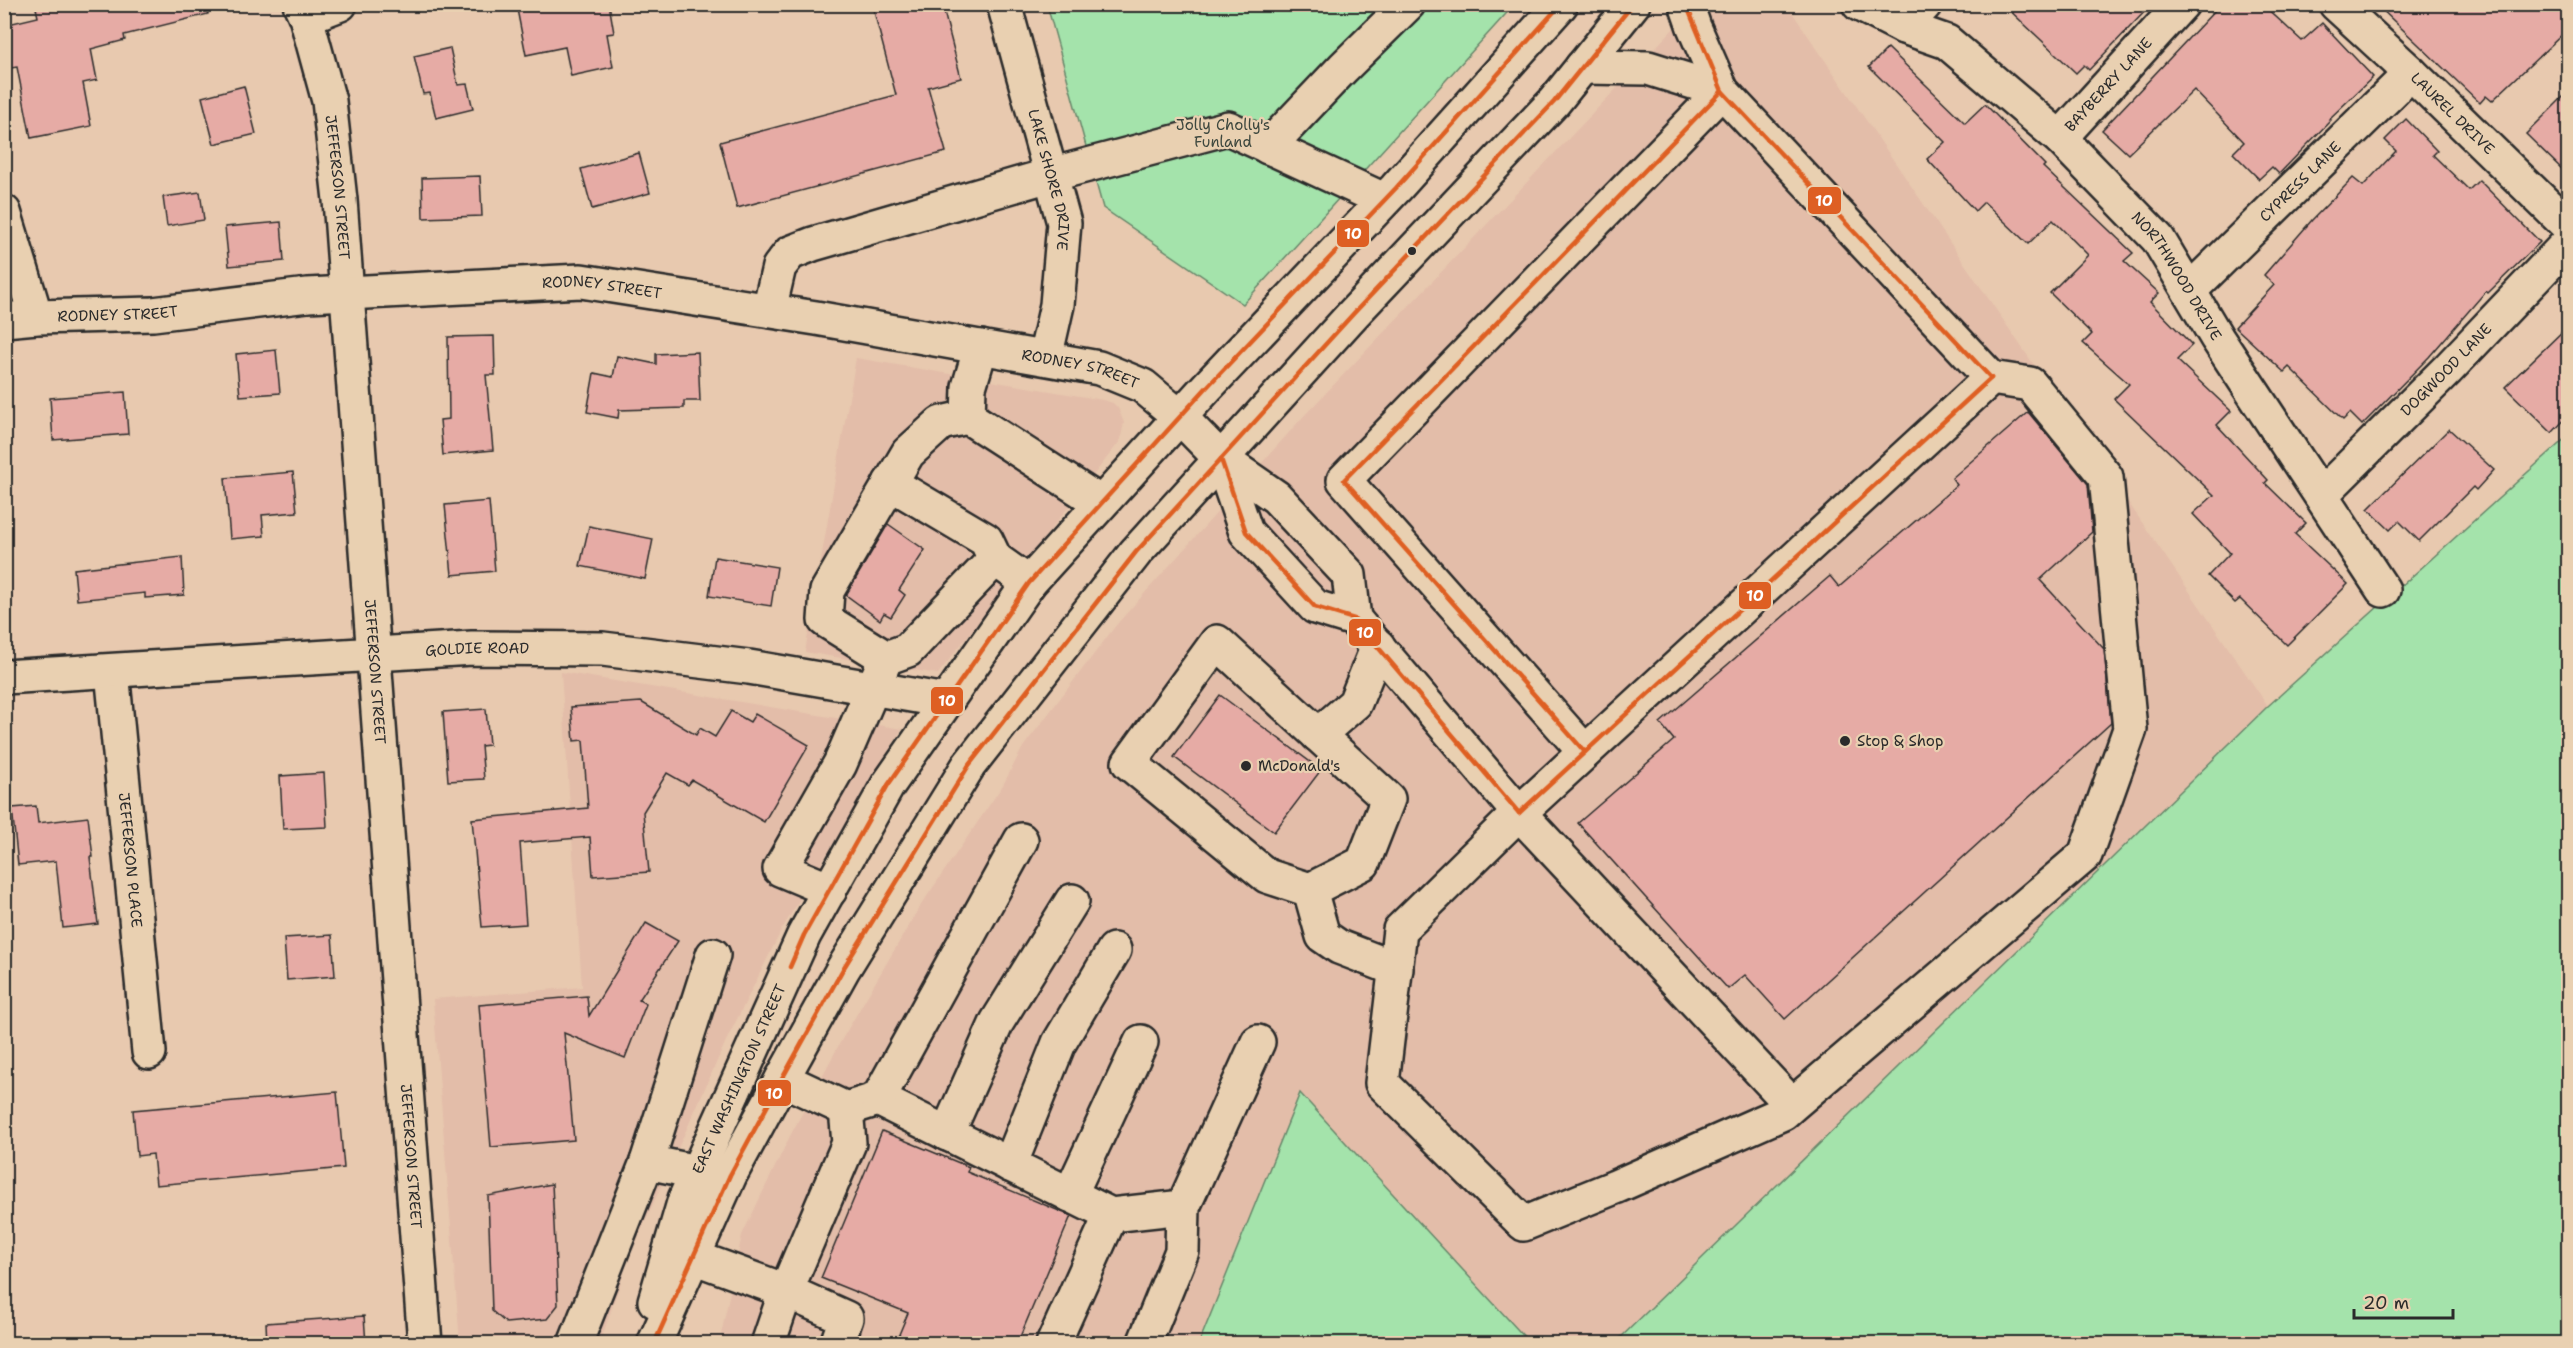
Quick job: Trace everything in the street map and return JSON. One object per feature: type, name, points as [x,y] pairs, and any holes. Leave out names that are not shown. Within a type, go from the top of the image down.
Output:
[{"type":"street","points":[[303,11],[340,4]]},
{"type":"street","name":"LAKE SHORE DRIVE","points":[[1004,4],[1064,223],[1057,305],[1045,358]]},
{"type":"street","points":[[1269,147],[1343,68],[1408,4]]},
{"type":"street","name":"EAST WASHINGTON STREET","points":[[642,1344],[684,1199],[804,935],[888,784],[1029,583],[1180,417],[1384,200],[1561,4]]},
{"type":"street","name":"EAST WASHINGTON STREET","points":[[654,1344],[730,1175],[782,1079],[843,969],[969,765],[1136,552],[1362,304],[1554,102],[1633,4]]},
{"type":"street","points":[[1686,4],[1722,91],[1991,378],[2030,384],[2106,477],[2130,729],[2085,855],[1783,1113],[1615,1187],[1524,1224],[1382,1083],[1400,930],[1585,752],[1991,378]]},
{"type":"street","name":"NORTHWOOD DRIVE","points":[[1859,4],[1914,16],[2060,138],[2158,239],[2217,338],[2383,590]]},
{"type":"street","name":"BAYBERRY LANE","points":[[2060,138],[2182,4]]},
{"type":"street","name":"LAUREL DRIVE","points":[[2336,4],[2410,72],[2568,226]]},
{"type":"street","name":"JEFFERSON STREET","points":[[303,11],[329,101],[348,293],[425,1344]]},
{"type":"street","points":[[1582,67],[1648,68],[1722,91]]},
{"type":"street","name":"CYPRESS LANE","points":[[2189,291],[2410,72]]},
{"type":"street","points":[[1585,752],[1344,480],[1722,91]]},
{"type":"street","points":[[769,310],[779,267],[790,254],[813,244],[1050,175],[1228,128],[1384,200]]},
{"type":"street","points":[[4,212],[20,318]]},
{"type":"street","name":"DOGWOOD LANE","points":[[2321,495],[2447,370],[2568,243]]},
{"type":"street","name":"RODNEY STREET","points":[[20,318],[153,314],[308,295],[581,281],[769,310],[1099,368],[1143,386],[1180,417],[1221,459]]},
{"type":"street","points":[[968,417],[969,387],[981,347]]},
{"type":"street","points":[[886,658],[825,620],[827,591],[908,453],[941,423],[968,417],[1101,503]]},
{"type":"street","points":[[1221,459],[1276,497],[1348,575],[1354,619]]},
{"type":"street","points":[[1221,459],[1246,532],[1315,607],[1354,619],[1520,813],[1791,1105]]},
{"type":"street","points":[[890,483],[987,540],[995,559],[1029,583]]},
{"type":"street","points":[[830,890],[780,869],[840,764],[886,658],[908,650],[995,559]]},
{"type":"street","points":[[1217,642],[1388,799],[1363,863],[1310,890],[1267,876],[1129,763],[1217,642]]},
{"type":"street","points":[[1318,735],[1355,704],[1378,646]]},
{"type":"street","name":"GOLDIE ROAD","points":[[4,677],[472,648],[603,649],[749,667],[946,701]]},
{"type":"street","name":"JEFFERSON PLACE","points":[[112,670],[149,1052]]},
{"type":"street","points":[[782,1079],[846,1109],[878,1099],[1021,840]]},
{"type":"street","points":[[1310,890],[1323,936],[1339,947],[1396,969]]},
{"type":"street","points":[[947,1134],[997,1022],[1072,901]]},
{"type":"street","points":[[1010,1165],[1059,1043],[1114,950]]},
{"type":"street","points":[[574,1344],[647,1162],[713,955]]},
{"type":"street","points":[[1070,1195],[1142,1042]]},
{"type":"street","points":[[1144,1344],[1182,1251],[1182,1207],[1258,1042]]},
{"type":"street","points":[[878,1099],[1111,1215],[1182,1207]]},
{"type":"street","points":[[768,1344],[786,1291],[849,1143],[846,1109]]},
{"type":"street","points":[[647,1162],[697,1172]]},
{"type":"street","points":[[1053,1344],[1111,1215]]},
{"type":"street","points":[[693,1257],[786,1291],[846,1318],[837,1344]]},
{"type":"shaded area","points":[[1696,5],[1787,5],[2268,706],[1614,1343],[1530,1343],[1300,1094],[1199,1343],[719,1344],[742,1235],[790,1136],[841,1041],[919,908],[1003,785],[1023,747],[1117,624],[1303,417]]},
{"type":"shaded area","points":[[856,358],[1103,400],[1113,403],[1118,408],[1124,423],[1120,441],[938,674],[805,652]]},
{"type":"shaded area","points":[[561,672],[902,729],[782,929],[726,1041],[629,1258],[600,1343],[460,1343],[433,999],[582,987]]},
{"type":"green space","name":"Jolly Cholly's Funland","points":[[1047,5],[1514,5],[1243,304],[1103,208]]},
{"type":"green space","points":[[2568,436],[2568,1343],[1614,1344],[2268,706]]},
{"type":"green space","points":[[1300,1093],[1530,1343],[1199,1343]]},
{"type":"building","points":[[51,4],[207,4],[208,14],[124,35],[125,40],[91,49],[97,80],[83,83],[91,126],[31,138],[17,67],[11,68],[4,40],[4,25],[38,17],[36,8]]},
{"type":"building","points":[[516,4],[609,4],[614,33],[607,34],[613,67],[571,76],[565,47],[526,55]]},
{"type":"building","points":[[872,4],[942,4],[961,78],[928,87],[946,152],[737,208],[720,142],[896,95]]},
{"type":"building","points":[[2003,4],[2152,4],[2089,70],[2084,65],[2076,73]]},
{"type":"building","points":[[2221,4],[2262,4],[2302,41],[2322,23],[2373,77],[2329,119],[2331,120],[2279,174],[2272,167],[2259,179],[2233,153],[2244,142],[2194,90],[2128,154],[2102,130]]},
{"type":"building","points":[[2376,4],[2568,4],[2568,29],[2492,101],[2486,96],[2480,103]]},
{"type":"building","points":[[450,48],[458,85],[467,84],[473,109],[436,118],[430,93],[423,94],[414,56]]},
{"type":"building","points":[[1888,48],[1965,123],[1985,104],[2045,165],[2043,167],[2133,253],[2124,261],[2159,293],[2150,302],[2192,345],[2177,360],[2231,411],[2217,425],[2268,480],[2265,483],[2306,523],[2295,534],[2348,584],[2287,645],[2240,599],[2235,603],[2208,576],[2230,553],[2193,514],[2214,495],[2114,399],[2129,384],[2083,343],[2092,334],[2050,293],[2088,255],[2053,220],[2028,244],[1984,202],[1975,211],[1927,159],[1945,142],[1869,67]]},
{"type":"building","points":[[244,86],[256,134],[214,144],[202,97]]},
{"type":"building","points":[[2568,92],[2568,175],[2526,134]]},
{"type":"building","points":[[2406,119],[2437,151],[2433,155],[2469,190],[2479,180],[2540,242],[2488,293],[2486,291],[2429,357],[2362,425],[2350,413],[2343,420],[2289,367],[2284,372],[2235,327],[2274,285],[2264,275],[2312,220],[2353,178],[2363,186],[2396,151],[2385,140]]},
{"type":"building","points":[[639,153],[650,193],[592,209],[581,169]]},
{"type":"building","points":[[480,176],[482,216],[423,218],[422,178]]},
{"type":"building","points":[[200,192],[204,220],[167,226],[163,197]]},
{"type":"building","points":[[281,222],[284,261],[229,266],[225,227]]},
{"type":"building","points":[[2568,326],[2568,416],[2552,433],[2505,387]]},
{"type":"building","points":[[494,336],[495,375],[486,375],[493,450],[443,455],[440,420],[449,419],[448,337]]},
{"type":"building","points":[[276,350],[280,393],[240,396],[236,354]]},
{"type":"building","points":[[698,352],[700,401],[684,401],[684,408],[619,410],[618,418],[587,412],[594,373],[613,377],[617,356],[656,364],[656,354]]},
{"type":"building","points":[[125,392],[128,434],[53,440],[50,398]]},
{"type":"building","points":[[2028,412],[2088,484],[2092,532],[2040,580],[2104,649],[2111,723],[1785,1019],[1745,975],[1728,989],[1578,823],[1674,740],[1660,723],[1830,576],[1839,587],[1957,485],[1952,478]]},
{"type":"building","points":[[2449,429],[2494,470],[2476,490],[2473,487],[2419,541],[2399,521],[2390,530],[2368,509]]},
{"type":"building","points":[[293,472],[297,512],[262,515],[264,536],[230,539],[225,478]]},
{"type":"building","points":[[489,501],[495,571],[452,575],[445,505]]},
{"type":"building","points":[[888,524],[925,550],[899,590],[905,595],[891,617],[884,613],[880,620],[846,595]]},
{"type":"building","points":[[589,526],[653,539],[645,579],[580,566]]},
{"type":"building","points":[[182,557],[184,595],[145,598],[145,593],[77,600],[74,569]]},
{"type":"building","points":[[715,557],[777,567],[771,606],[709,596]]},
{"type":"building","points":[[1220,695],[1321,770],[1274,832],[1174,757]]},
{"type":"building","points":[[641,702],[696,735],[700,728],[715,737],[731,711],[750,722],[755,714],[809,745],[764,822],[692,780],[688,785],[667,773],[643,812],[649,872],[593,876],[590,837],[520,843],[526,924],[482,927],[472,819],[588,808],[583,740],[574,741],[571,707]]},
{"type":"building","points":[[486,709],[489,745],[481,746],[484,779],[448,781],[443,712]]},
{"type":"building","points":[[324,773],[327,827],[283,829],[280,776]]},
{"type":"building","points":[[36,806],[38,823],[88,817],[98,924],[63,928],[56,861],[18,865],[12,808]]},
{"type":"building","points":[[646,923],[678,941],[639,1000],[646,1004],[625,1058],[564,1033],[574,1140],[491,1147],[479,1005],[587,996],[589,1016]]},
{"type":"building","points":[[332,935],[335,976],[287,980],[284,938]]},
{"type":"building","points":[[337,1092],[344,1168],[156,1185],[153,1154],[137,1156],[133,1110]]},
{"type":"building","points":[[882,1131],[969,1167],[967,1172],[1071,1216],[1017,1344],[895,1344],[908,1313],[821,1278]]},
{"type":"building","points":[[552,1184],[558,1305],[547,1319],[506,1323],[492,1311],[488,1196]]},
{"type":"building","points":[[364,1316],[366,1344],[267,1344],[266,1323]]},
{"type":"transit line","name":"10","points":[[790,967],[804,935],[888,785],[1029,583],[1207,387],[1396,188],[1561,4]]},
{"type":"transit line","name":"10","points":[[654,1344],[730,1175],[782,1079],[843,969],[969,765],[1136,552],[1354,313],[1554,102],[1633,4]]},
{"type":"transit line","name":"10","points":[[1686,4],[1722,91],[1991,378]]},
{"type":"transit line","name":"10","points":[[1585,752],[1344,480],[1722,91]]},
{"type":"transit line","name":"10","points":[[1519,813],[1991,378]]},
{"type":"transit line","name":"10","points":[[1221,459],[1246,532],[1315,607],[1354,619],[1519,813]]},
{"type":"place","name":"Stop & Shop","points":[[1845,741]]},
{"type":"place","name":"McDonald's","points":[[1246,766]]}]
